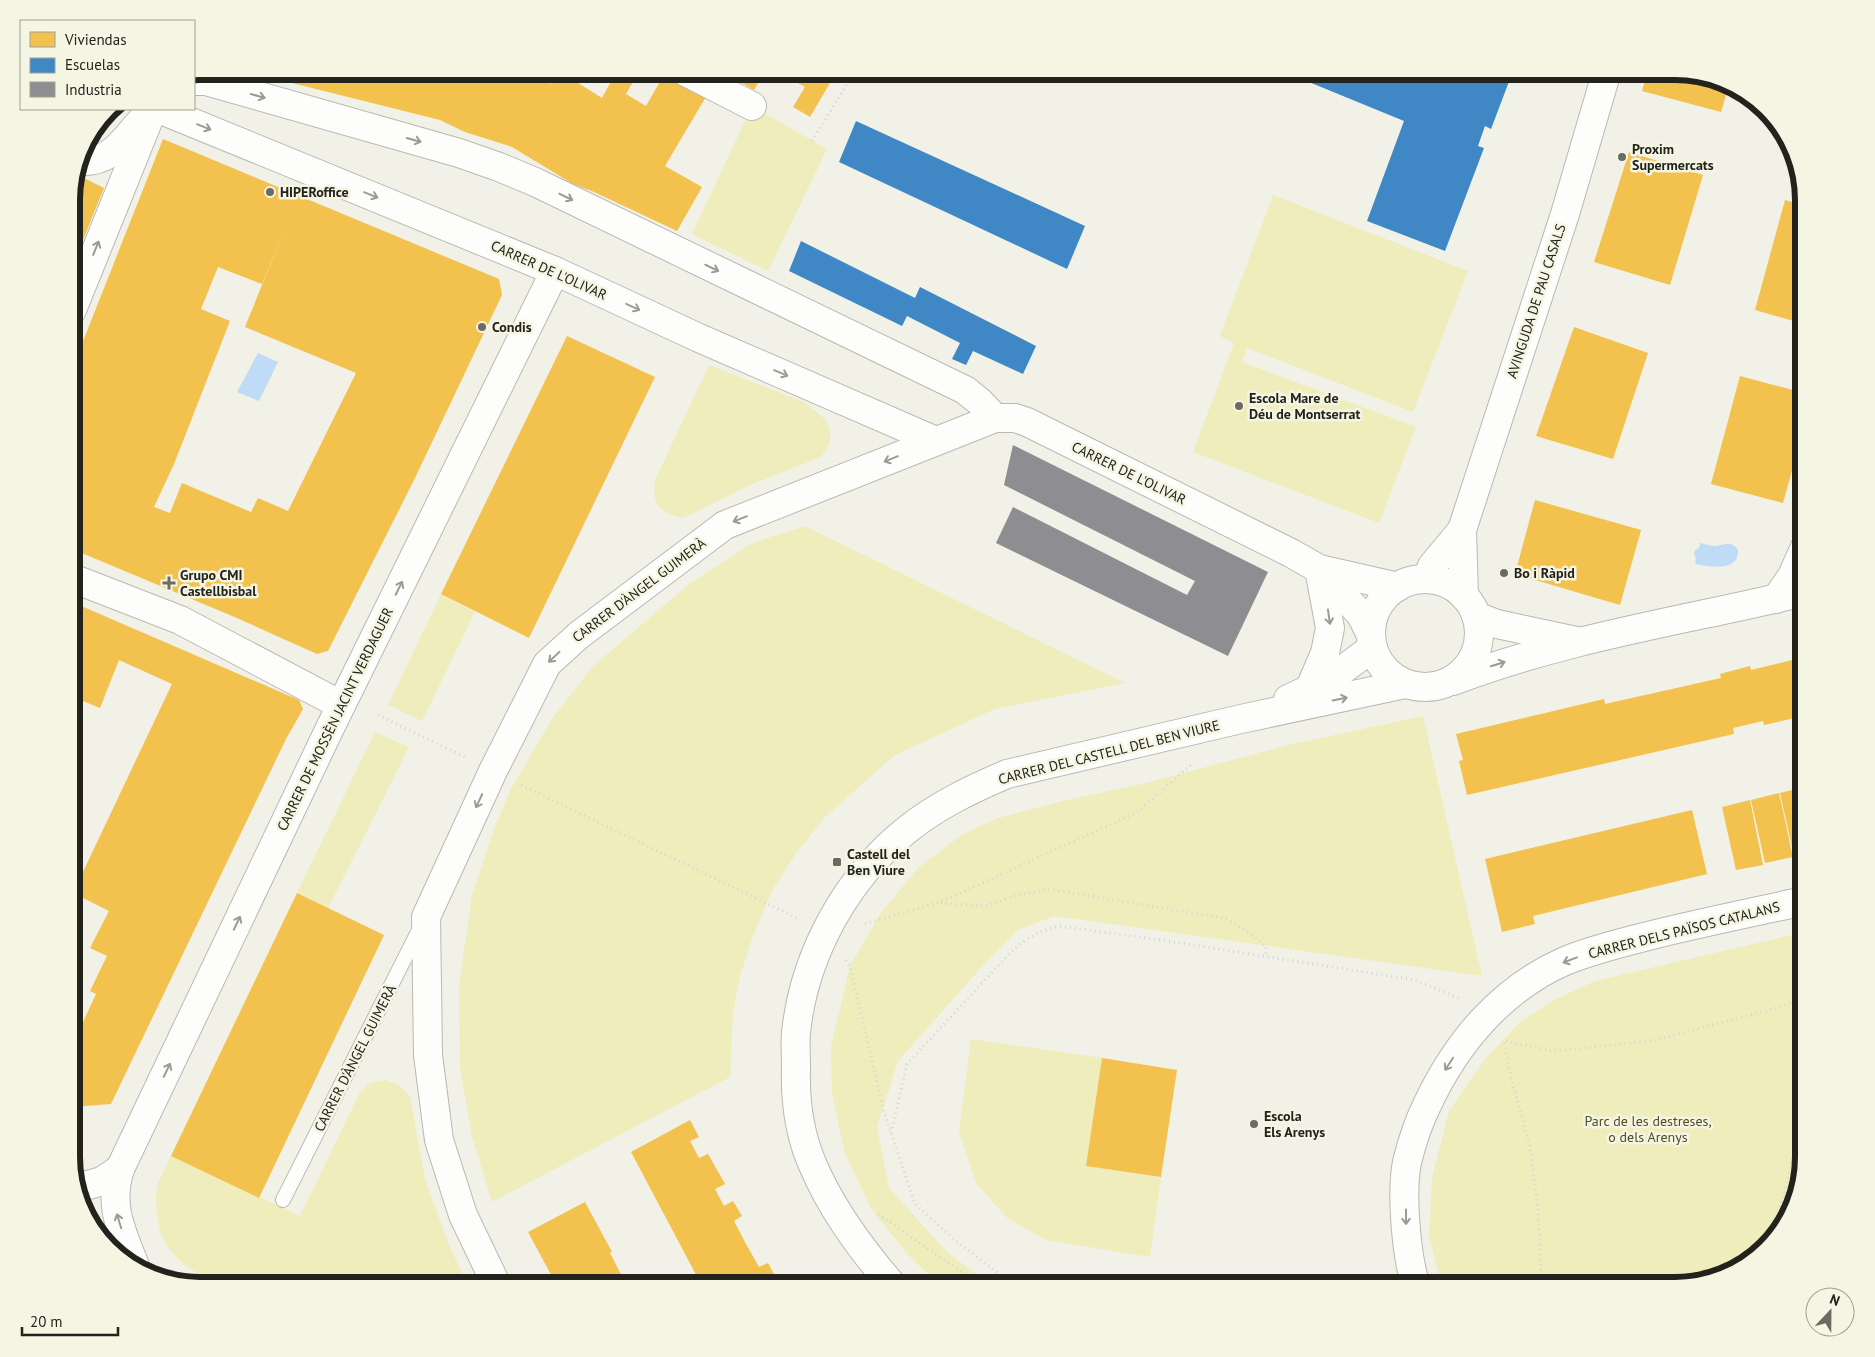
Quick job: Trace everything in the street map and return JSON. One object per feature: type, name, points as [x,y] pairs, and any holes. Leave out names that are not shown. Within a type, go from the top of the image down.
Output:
[{"type":"street","points":[[701,80],[752,106]]},
{"type":"street","name":"AVINGUDA DE PAU CASALS","points":[[1427,579],[1432,566],[1462,530],[1565,214],[1604,80]]},
{"type":"street","points":[[195,81],[206,81],[450,150],[499,167],[965,390],[995,418]]},
{"type":"street","points":[[86,162],[93,162],[109,156],[152,110]]},
{"type":"street","points":[[80,290],[153,110]]},
{"type":"street","name":"CARRER DE L'OLIVAR","points":[[161,110],[554,271],[699,338],[947,436]]},
{"type":"street","name":"CARRER DE MOSSÈN JACINT VERDAGUER","points":[[131,1255],[116,1216],[115,1184],[120,1169],[341,705],[554,271]]},
{"type":"street","points":[[942,379],[954,406],[947,436]]},
{"type":"street","name":"CARRER DE L'OLIVAR","points":[[995,418],[1015,418],[1027,422],[1319,569],[1398,587]]},
{"type":"street","name":"CARRER D'ÀNGEL GUIMERÀ","points":[[493,1277],[463,1215],[439,1140],[428,1056],[426,917],[493,771],[548,664],[579,635],[725,525],[995,418]]},
{"type":"street","name":"AVINGUDA DE PAU CASALS","points":[[1462,530],[1470,606]]},
{"type":"street","points":[[1309,690],[1325,653],[1330,628],[1319,569]]},
{"type":"street","name":"CARRER DE L'OLIVAR","points":[[1319,569],[1361,615],[1371,640]]},
{"type":"street","points":[[1776,599],[1795,569]]},
{"type":"street","points":[[1580,642],[1497,624],[1470,606],[1447,584],[1427,579],[1410,581],[1398,587],[1381,600],[1373,616],[1371,640],[1384,670],[1405,684],[1429,688],[1496,664],[1580,642],[1795,594]]},
{"type":"street","points":[[80,581],[180,620],[341,705]]},
{"type":"street","points":[[1452,681],[1470,664],[1479,640],[1470,606]]},
{"type":"street","name":"CARRER DEL CASTELL DEL BEN VIURE","points":[[1241,719],[1329,680],[1371,640]]},
{"type":"street","name":"CARRER DEL CASTELL DEL BEN VIURE","points":[[885,1277],[868,1258],[838,1214],[812,1163],[799,1120],[795,1082],[796,1034],[801,1001],[812,965],[825,932],[840,905],[880,854],[933,810],[1007,774],[1241,719],[1405,684]]},
{"type":"street","name":"CARRER DELS PAÏSOS CATALANS","points":[[1413,1277],[1406,1226],[1407,1164],[1418,1124],[1438,1081],[1460,1048],[1482,1020],[1504,998],[1536,976],[1565,961],[1599,949],[1714,920],[1795,903]]},
{"type":"street","points":[[83,1186],[102,1181],[120,1169]]},
{"type":"lane","name":"CARRER D'ÀNGEL GUIMERÀ","points":[[283,1200],[426,917]]},
{"type":"path","points":[[812,140],[849,80]]},
{"type":"path","points":[[378,716],[471,760]]},
{"type":"path","points":[[864,924],[940,902],[1136,813],[1199,758]]},
{"type":"path","points":[[516,782],[780,910]]},
{"type":"path","points":[[940,902],[985,906],[1014,896],[1048,888],[1224,918],[1242,928],[1266,946],[1266,956]]},
{"type":"path","points":[[890,1133],[907,1064],[1010,953],[1024,940],[1044,929],[1059,926],[1415,980],[1469,1002]]},
{"type":"path","points":[[845,958],[850,966],[883,1109],[915,1204],[956,1241],[1004,1277]]},
{"type":"path","points":[[1539,1277],[1538,1210],[1530,1147],[1512,1082],[1503,1040],[1553,1050],[1652,1041],[1780,1008],[1795,1000]]},
{"type":"path","points":[[1776,1221],[1795,1150]]},
{"type":"path","points":[[872,1210],[969,1277]]},
{"type":"path","points":[[843,1277],[847,1273]]},
{"type":"green space","points":[[752,106],[827,149],[768,271],[692,234]]},
{"type":"green space","points":[[1273,195],[1468,271],[1413,412],[1247,348],[1242,362],[1416,427],[1379,523],[1193,452],[1234,343],[1220,336]]},
{"type":"green space","points":[[709,365],[804,402],[825,419],[830,429],[830,444],[821,457],[755,483],[683,518],[674,516],[658,506],[654,489],[655,480]]},
{"type":"green space","points":[[805,526],[1125,683],[995,709],[895,755],[826,816],[797,852],[773,889],[754,933],[741,973],[733,1012],[730,1077],[492,1202],[472,1137],[460,1067],[459,985],[472,895],[494,829],[511,789],[552,719],[592,667],[688,585],[752,543]]},
{"type":"green space","points":[[441,594],[475,612],[422,721],[388,705]]},
{"type":"green space","points":[[1423,716],[1482,976],[1054,916],[1018,930],[986,962],[898,1061],[877,1127],[889,1188],[948,1253],[980,1277],[931,1277],[911,1258],[872,1210],[845,1154],[832,1094],[831,1047],[850,966],[880,914],[918,868],[963,834],[998,818],[1062,801],[1142,784],[1293,744]]},
{"type":"green space","points":[[375,732],[409,747],[328,908],[297,893]]},
{"type":"green space","name":"Parc de les destreses, o dels Arenys","points":[[1795,934],[1795,1157],[1791,1188],[1783,1210],[1765,1236],[1742,1257],[1714,1271],[1699,1275],[1683,1277],[1440,1277],[1429,1236],[1432,1178],[1449,1111],[1485,1059],[1521,1021],[1554,1000],[1595,981]]},
{"type":"green space","points":[[971,1039],[1102,1058],[1086,1166],[1161,1177],[1150,1257],[1046,1240],[1007,1218],[976,1183],[959,1132]]},
{"type":"green space","points":[[386,1080],[399,1085],[410,1096],[425,1179],[447,1240],[464,1277],[203,1277],[186,1266],[170,1250],[160,1229],[156,1192],[171,1156],[300,1216],[360,1092],[370,1083]]},
{"type":"water","points":[[258,353],[278,362],[259,401],[237,392]]},
{"type":"water","points":[[1700,543],[1716,546],[1731,544],[1738,550],[1737,557],[1729,565],[1715,567],[1695,564],[1694,554],[1695,550],[1699,548]]},
{"type":"building: Viviendas","points":[[280,80],[545,80],[551,84],[553,80],[573,80],[602,98],[612,80],[634,80],[626,94],[646,106],[661,80],[691,80],[710,90],[665,166],[702,187],[677,231],[573,184],[512,147],[465,132],[440,120]]},
{"type":"building: Viviendas","points":[[740,80],[760,80],[754,90]]},
{"type":"building: Viviendas","points":[[792,80],[832,80],[810,117],[793,107],[805,87]]},
{"type":"building: Viviendas","points":[[1645,80],[1683,80],[1699,82],[1727,92],[1721,112],[1642,91]]},
{"type":"building: Viviendas","points":[[163,139],[499,279],[502,295],[415,478],[328,651],[317,654],[237,618],[80,552],[80,349]],"holes":[[[288,221],[245,327],[356,373],[288,511],[258,498],[251,512],[182,483],[170,513],[154,507],[174,464],[230,321],[201,309],[218,267],[262,284]]]},
{"type":"building: Viviendas","points":[[1629,152],[1703,175],[1670,285],[1594,262]]},
{"type":"building: Viviendas","points":[[82,177],[104,188],[80,247],[80,192]]},
{"type":"building: Viviendas","points":[[1785,200],[1795,203],[1795,321],[1755,310]]},
{"type":"building: Viviendas","points":[[1574,327],[1648,353],[1613,459],[1536,436]]},
{"type":"building: Viviendas","points":[[567,336],[655,377],[529,638],[441,594]]},
{"type":"building: Viviendas","points":[[1740,376],[1795,391],[1795,460],[1783,503],[1711,484]]},
{"type":"building: Viviendas","points":[[1535,500],[1641,530],[1620,605],[1515,574]]},
{"type":"building: Viviendas","points":[[80,605],[299,700],[303,709],[286,739],[111,1104],[80,1106],[80,1029],[96,994],[90,991],[107,956],[90,948],[109,911],[80,896],[80,878],[172,684],[119,660],[100,708],[80,700]]},
{"type":"building: Viviendas","points":[[1795,659],[1795,718],[1764,725],[1763,721],[1733,728],[1734,734],[1467,795],[1459,761],[1463,760],[1456,734],[1604,699],[1605,704],[1721,678],[1720,674],[1750,666],[1751,670]]},
{"type":"building: Viviendas","points":[[1795,789],[1795,856],[1794,856],[1780,793]]},
{"type":"building: Viviendas","points":[[1779,793],[1793,857],[1765,863],[1751,800]]},
{"type":"building: Viviendas","points":[[1750,800],[1763,865],[1736,870],[1722,807]]},
{"type":"building: Viviendas","points":[[1692,810],[1707,874],[1533,916],[1535,924],[1502,932],[1485,859]]},
{"type":"building: Viviendas","points":[[297,893],[384,935],[259,1198],[171,1156]]},
{"type":"building: Viviendas","points":[[1102,1058],[1177,1070],[1161,1177],[1086,1166]]},
{"type":"building: Viviendas","points":[[690,1120],[699,1137],[690,1141],[699,1158],[708,1154],[725,1184],[715,1189],[724,1206],[733,1201],[742,1216],[734,1221],[746,1244],[759,1267],[768,1263],[775,1277],[697,1277],[631,1152]]},
{"type":"building: Viviendas","points":[[585,1202],[612,1252],[610,1253],[622,1277],[552,1277],[528,1232]]},
{"type":"building: Escuelas","points":[[1304,80],[1510,80],[1491,129],[1485,126],[1478,146],[1484,148],[1445,251],[1367,221],[1404,121]]},
{"type":"building: Escuelas","points":[[856,121],[1085,226],[1067,269],[839,162]]},
{"type":"building: Escuelas","points":[[801,241],[915,298],[920,287],[1036,346],[1023,374],[973,351],[966,365],[952,359],[960,343],[907,316],[902,326],[789,271]]},
{"type":"building: Industria","points":[[1013,445],[1268,572],[1228,656],[996,543],[1013,507],[1187,595],[1195,581],[1004,485]]},
{"type":"place","name":"Proxim Supermercats","points":[[1622,157]]},
{"type":"place","name":"HIPERoffice","points":[[270,192]]},
{"type":"place","name":"Condis","points":[[482,327]]},
{"type":"place","name":"Escola Mare de Déu de Montserrat","points":[[1239,406]]},
{"type":"place","name":"Bo i Ràpid","points":[[1504,573]]},
{"type":"place","name":"Grupo CMI Castellbisbal","points":[[169,583]]},
{"type":"place","name":"Castell del Ben Viure","points":[[837,862]]},
{"type":"place","name":"Escola Els Arenys","points":[[1254,1124]]}]
